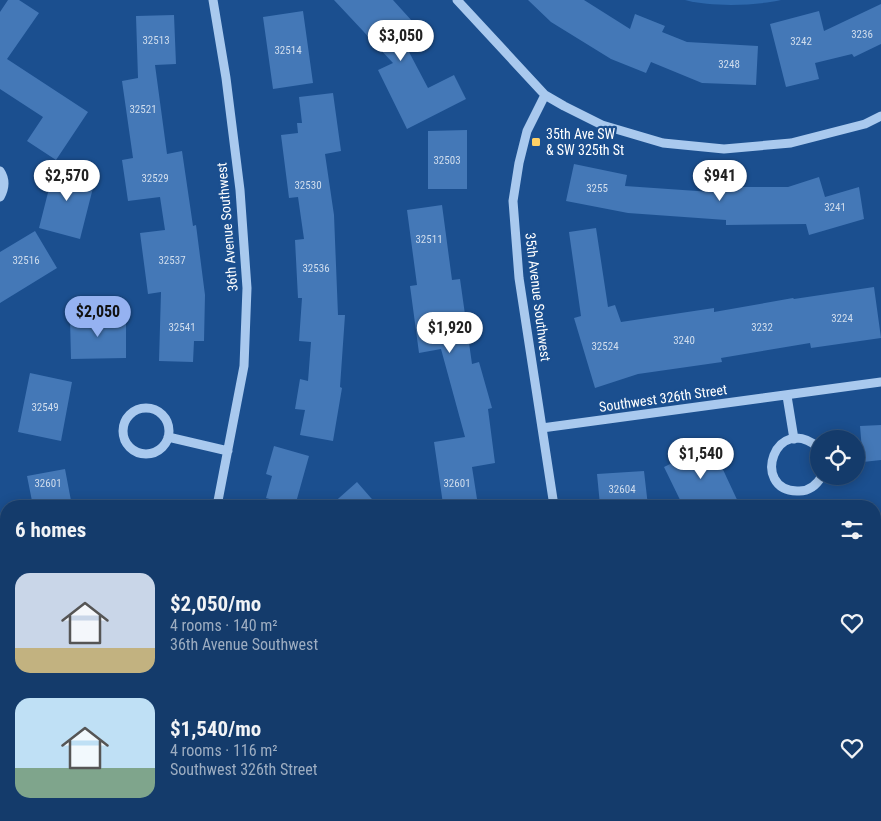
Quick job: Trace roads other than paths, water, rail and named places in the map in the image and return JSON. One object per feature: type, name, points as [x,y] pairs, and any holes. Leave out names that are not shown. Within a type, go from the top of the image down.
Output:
[{"type":"street","name":"36th Avenue Southwest","points":[[213,0],[226,78],[240,190],[247,288],[244,366],[218,500]]},
{"type":"street","points":[[457,0],[546,95],[602,125],[663,143],[724,149],[791,143],[865,124],[881,116]]},
{"type":"street","name":"35th Avenue Southwest","points":[[546,95],[527,131],[519,163],[513,201],[520,278],[553,500]]},
{"type":"street","points":[[0,171],[4,181],[4,189],[0,197]]},
{"type":"street","name":"Southwest 326th Street","points":[[542,428],[881,382]]},
{"type":"street","points":[[787,396],[794,438]]},
{"type":"street","points":[[147,408],[162,414],[167,421],[168,437],[160,450],[144,455],[130,448],[125,442],[122,434],[123,426],[126,418],[139,409],[147,408]]},
{"type":"street","points":[[168,437],[228,451]]},
{"type":"street","points":[[810,441],[794,438],[785,441],[778,447],[773,455],[771,464],[772,474],[784,488],[792,491],[802,492],[815,485]]},
{"type":"place","name":"35th Ave SW & SW 325th St","points":[[536,142]]}]
